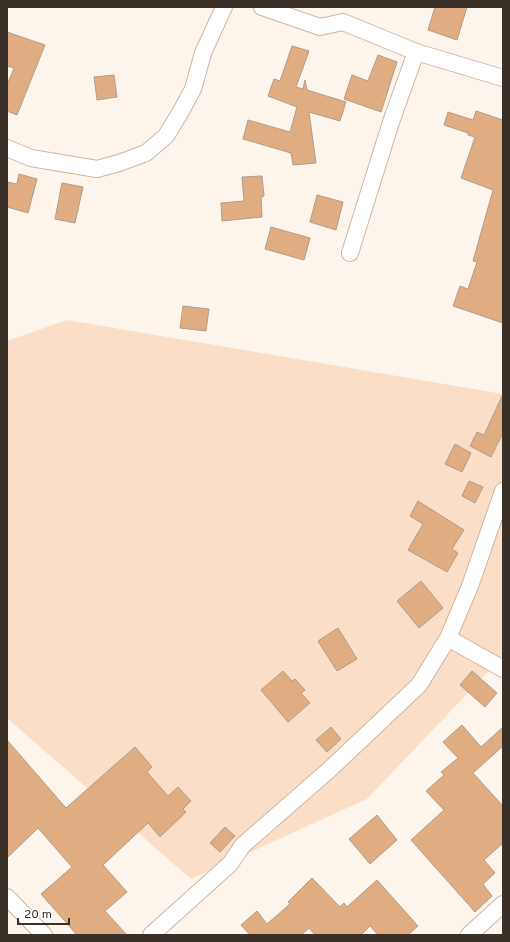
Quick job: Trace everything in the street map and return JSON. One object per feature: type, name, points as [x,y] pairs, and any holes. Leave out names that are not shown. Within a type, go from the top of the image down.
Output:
[{"type":"street","points":[[7,148],[31,158],[97,169],[119,164],[146,153],[166,136],[193,89],[203,53],[224,7]]},
{"type":"street","points":[[262,7],[320,27],[343,14],[416,52],[503,78]]},
{"type":"street","points":[[350,253],[391,122],[416,52]]},
{"type":"street","points":[[151,935],[230,864],[243,845],[329,770],[419,685],[448,638],[470,586],[503,491]]},
{"type":"street","points":[[448,638],[503,669]]},
{"type":"street","points":[[7,897],[36,932]]},
{"type":"street","points":[[469,935],[503,904]]},
{"type":"shaded area","points":[[67,320],[503,394],[503,656],[367,799],[191,879],[7,718],[7,341]]},
{"type":"building","points":[[435,7],[467,7],[457,40],[428,30]]},
{"type":"building","points":[[7,32],[45,45],[17,115],[7,111],[7,85],[14,68],[7,66]]},
{"type":"building","points":[[292,46],[309,51],[296,87],[303,89],[305,80],[307,90],[346,102],[340,121],[309,112],[316,163],[293,165],[291,153],[243,139],[248,120],[290,132],[297,107],[268,96],[274,79],[280,81]]},
{"type":"building","points":[[378,55],[397,62],[381,112],[344,99],[352,75],[368,81]]},
{"type":"building","points":[[114,75],[117,97],[97,100],[94,77]]},
{"type":"building","points":[[476,111],[503,120],[503,323],[453,306],[460,286],[468,289],[477,262],[473,261],[493,190],[461,178],[475,137],[468,135],[468,133],[444,125],[448,112],[473,120]]},
{"type":"building","points":[[19,174],[37,179],[28,213],[7,207],[7,182],[17,184]]},
{"type":"building","points":[[262,176],[264,196],[261,197],[262,217],[222,221],[221,203],[244,201],[242,177]]},
{"type":"building","points":[[62,183],[83,187],[75,223],[55,219]]},
{"type":"building","points":[[317,195],[343,202],[336,230],[310,222]]},
{"type":"building","points":[[271,227],[310,238],[304,260],[265,249]]},
{"type":"building","points":[[183,306],[209,309],[206,331],[180,328]]},
{"type":"building","points":[[503,394],[503,433],[491,457],[470,446],[477,432],[484,435]]},
{"type":"building","points":[[455,444],[471,453],[462,472],[445,464]]},
{"type":"building","points":[[469,481],[483,487],[475,503],[462,496]]},
{"type":"building","points":[[418,501],[464,530],[452,549],[458,553],[447,572],[408,550],[423,524],[410,516]]},
{"type":"building","points":[[421,581],[443,608],[419,628],[397,601]]},
{"type":"building","points":[[338,628],[357,659],[337,671],[318,641]]},
{"type":"building","points":[[283,671],[292,681],[295,679],[305,690],[301,693],[310,703],[288,722],[261,690]]},
{"type":"building","points":[[472,671],[497,693],[485,707],[460,685]]},
{"type":"building","points":[[462,725],[481,747],[503,727],[503,746],[473,773],[503,806],[503,843],[484,860],[495,873],[483,884],[492,896],[475,912],[411,840],[444,810],[426,791],[444,775],[441,772],[458,758],[443,742]]},
{"type":"building","points":[[331,727],[341,739],[327,752],[316,740]]},
{"type":"building","points":[[7,740],[66,808],[135,747],[152,767],[147,772],[168,796],[178,787],[191,801],[183,809],[186,812],[160,837],[148,823],[103,865],[127,892],[105,911],[127,935],[77,935],[41,894],[72,867],[38,828],[7,858]]},
{"type":"building","points":[[377,815],[397,840],[370,864],[349,839]]},
{"type":"building","points":[[225,827],[235,836],[220,852],[210,843]]},
{"type":"building","points":[[312,878],[340,907],[344,903],[347,907],[377,880],[418,926],[408,935],[378,935],[370,926],[361,935],[315,935],[309,928],[301,935],[250,935],[241,925],[257,911],[267,924],[290,904],[288,902]]}]
